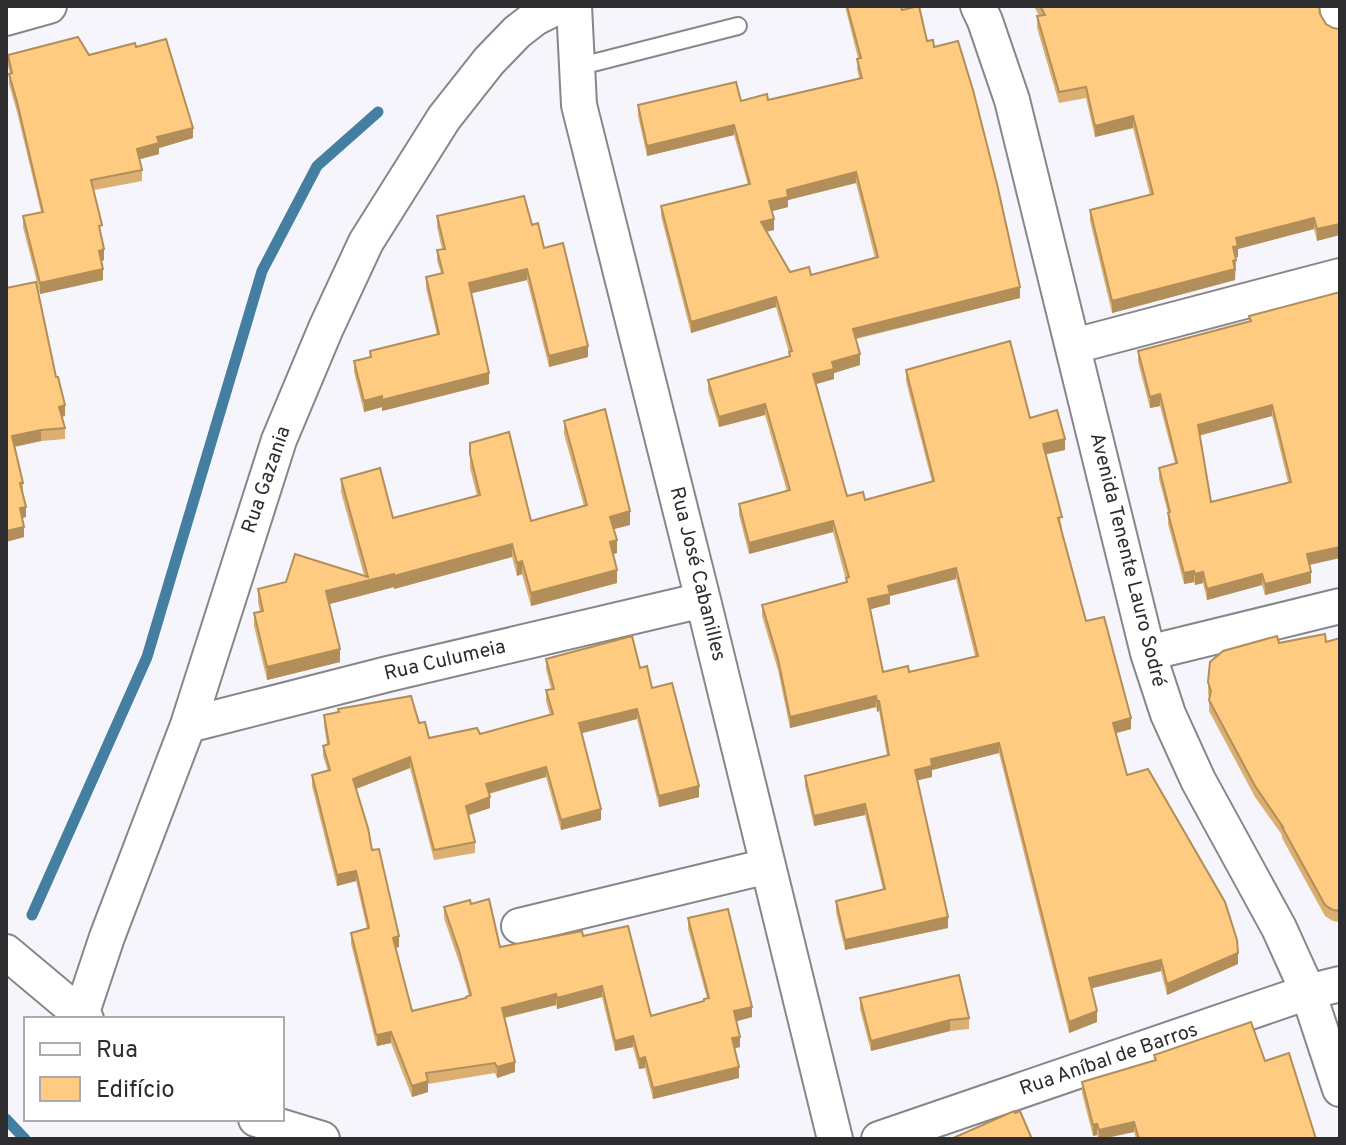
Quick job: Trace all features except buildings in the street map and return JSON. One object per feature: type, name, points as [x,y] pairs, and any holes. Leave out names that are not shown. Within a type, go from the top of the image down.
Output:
[{"type":"street","points":[[6,18],[49,6]]},
{"type":"street","name":"Rua Gazania","points":[[83,1017],[107,937],[188,725],[279,440],[366,242],[444,118],[489,61],[517,32],[535,18],[559,6]]},
{"type":"street","name":"Rua José Cabanilles","points":[[574,6],[579,105],[835,1139]]},
{"type":"street","name":"Avenida Tenente Lauro Sodré","points":[[978,6],[1012,100],[1148,653],[1168,714],[1198,780],[1279,928],[1324,988],[1340,1089]]},
{"type":"street","points":[[1337,6],[1340,21]]},
{"type":"street","points":[[1074,346],[1340,276]]},
{"type":"street","name":"Rua Culumeia","points":[[188,725],[703,600]]},
{"type":"street","points":[[1148,653],[1340,606]]},
{"type":"street","points":[[519,926],[768,866]]},
{"type":"street","points":[[6,952],[83,1017]]},
{"type":"street","name":"Rua Aníbal de Barros","points":[[879,1139],[1324,988]]},
{"type":"street","points":[[263,1121],[322,1139]]},
{"type":"lane","points":[[577,67],[738,26]]},
{"type":"waterway","points":[[32,915],[147,657],[262,271],[317,166],[378,112]]},
{"type":"waterway","points":[[6,1119],[25,1139]]}]
